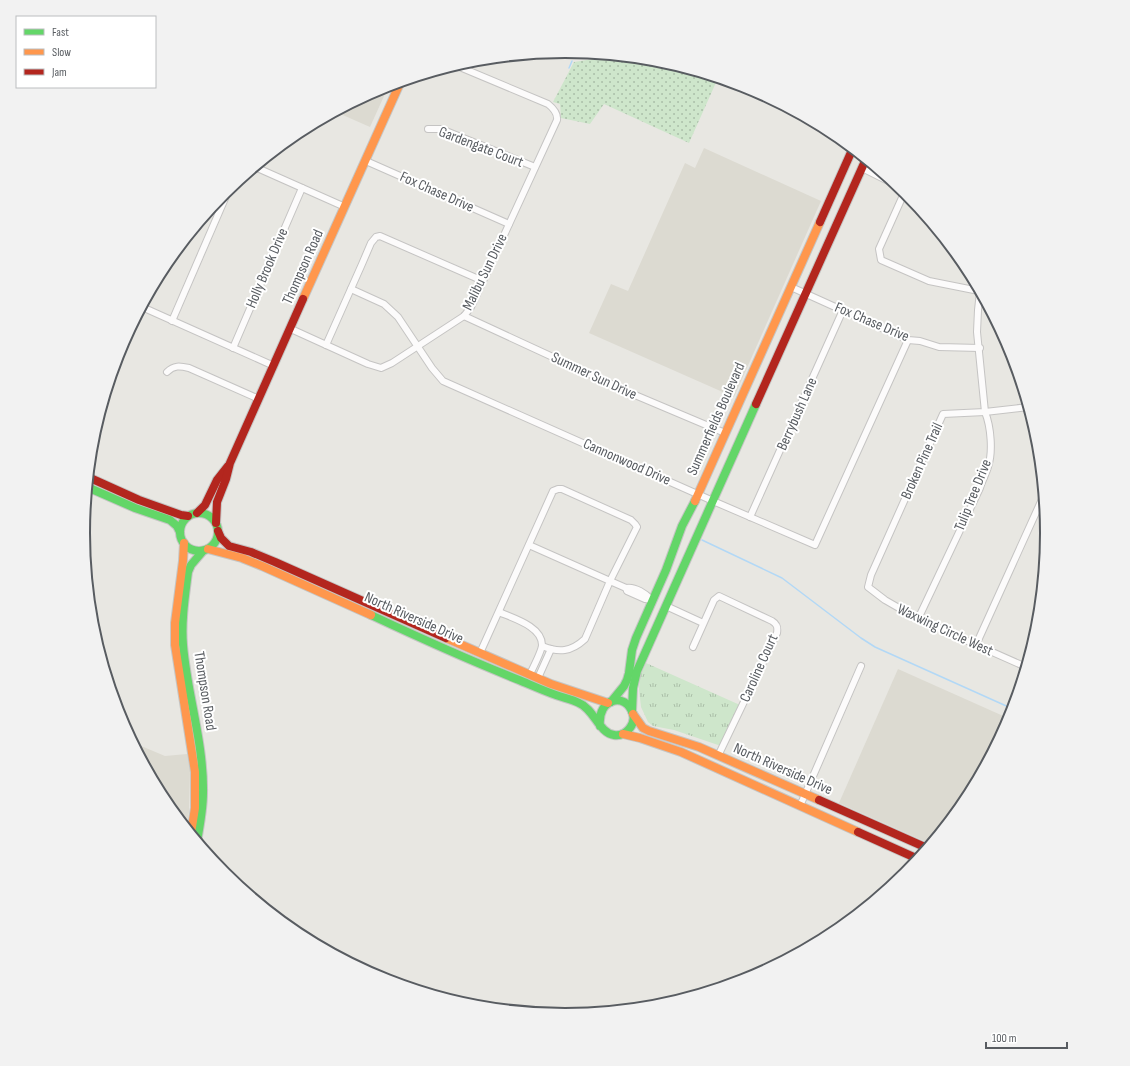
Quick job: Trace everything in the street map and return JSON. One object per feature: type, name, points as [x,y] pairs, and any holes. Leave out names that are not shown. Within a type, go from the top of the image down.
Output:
[{"type":"street","name":"Malibu Sun Drive","points":[[290,329],[368,364],[381,368],[392,363],[464,316],[471,307],[557,120],[557,115],[553,108],[548,104],[464,69]]},
{"type":"street","name":"Thompson Road","points":[[217,527],[217,502],[226,479],[230,463],[398,88]]},
{"type":"street","name":"Gardengate Court","points":[[428,129],[441,129],[535,167]]},
{"type":"street","name":"Summerfields Boulevard","points":[[610,702],[624,686],[627,680],[632,650],[636,638],[666,570],[682,526],[698,494],[851,154]]},
{"type":"street","name":"Fox Chase Drive","points":[[366,161],[509,224]]},
{"type":"street","name":"Summerfields Boulevard","points":[[632,712],[637,671],[864,164]]},
{"type":"street","points":[[862,168],[878,176]]},
{"type":"street","points":[[260,169],[345,207]]},
{"type":"street","name":"Holly Brook Drive","points":[[233,348],[302,188]]},
{"type":"street","points":[[901,197],[879,249],[881,260],[929,281],[973,290]]},
{"type":"street","points":[[172,321],[223,204]]},
{"type":"street","points":[[326,345],[371,243],[376,237],[380,236],[483,281]]},
{"type":"street","name":"Fox Chase Drive","points":[[791,287],[908,340],[920,341],[939,347],[980,348]]},
{"type":"street","name":"Cannonwood Drive","points":[[351,289],[384,304],[398,317],[417,347],[443,381],[815,545],[908,340]]},
{"type":"street","name":"Tulip Tree Drive","points":[[918,619],[980,488],[988,467],[990,442],[988,420],[985,412],[980,348],[977,332],[979,301]]},
{"type":"street","points":[[146,309],[274,366]]},
{"type":"street","name":"Berrybush Lane","points":[[750,517],[843,310]]},
{"type":"street","name":"Summer Sun Drive","points":[[464,316],[635,395],[725,433]]},
{"type":"street","points":[[167,372],[176,366],[189,368],[259,399]]},
{"type":"street","name":"Broken Pine Trail","points":[[868,586],[871,575],[943,414],[985,412],[1023,408]]},
{"type":"street","name":"Thompson Road","points":[[197,513],[205,505],[217,480],[230,463]]},
{"type":"street","points":[[93,479],[139,500],[181,515],[188,516],[197,513]]},
{"type":"street","points":[[92,489],[135,508],[170,520],[177,526],[184,543]]},
{"type":"street","points":[[480,653],[553,491],[562,489],[631,520],[637,527],[610,581],[585,639],[570,649],[551,649],[542,646]]},
{"type":"street","points":[[976,645],[1039,506]]},
{"type":"street","name":"North Riverside Drive","points":[[197,513],[203,513],[213,518],[222,538],[229,546],[266,558],[565,689],[610,702],[620,701],[626,704],[644,728],[649,731],[690,744],[922,846]]},
{"type":"street","points":[[180,532],[182,523],[188,516]]},
{"type":"street","points":[[205,550],[216,541],[218,536],[217,527]]},
{"type":"street","name":"Thompson Road","points":[[179,623],[184,543]]},
{"type":"street","name":"North Riverside Drive","points":[[184,543],[190,549],[199,551],[205,550],[242,558],[262,566],[509,676],[585,706],[590,710],[600,726],[608,734],[618,736],[623,734],[640,738],[681,752],[912,856]]},
{"type":"street","points":[[529,545],[626,588],[630,587],[647,595],[653,600],[703,623]]},
{"type":"street","name":"Thompson Road","points":[[198,834],[203,790],[175,645],[188,572],[191,565],[205,550]]},
{"type":"street","name":"Waxwing Circle West","points":[[868,586],[885,600],[918,619],[1021,665]]},
{"type":"street","name":"Caroline Court","points":[[693,647],[714,600],[719,596],[772,620],[776,623],[778,629],[718,756]]},
{"type":"street","points":[[370,614],[374,606]]},
{"type":"street","points":[[498,612],[529,625],[536,631],[541,640],[542,646],[530,674]]},
{"type":"street","points":[[538,678],[551,649]]},
{"type":"street","points":[[800,806],[861,666]]},
{"type":"street","points":[[600,726],[599,715],[601,710],[610,702]]},
{"type":"street","points":[[623,734],[628,731],[633,723],[632,712]]},
{"type":"street","name":"Thompson Road","points":[[192,827],[195,808],[198,763]]},
{"type":"shaded area","points":[[385,93],[370,127],[342,114]]},
{"type":"shaded area","points":[[704,148],[821,201],[734,397],[589,333],[611,284],[628,291],[685,163],[695,168]]},
{"type":"shaded area","points":[[898,669],[1003,716],[976,771],[960,797],[926,842],[839,803]]},
{"type":"shaded area","points":[[141,746],[165,756],[187,754],[190,771],[189,812],[187,821],[170,797]]},
{"type":"green space","points":[[594,59],[627,62],[658,67],[716,82],[689,143],[604,104],[590,124],[561,118],[560,104],[553,102],[574,62]]},
{"type":"green space","points":[[646,663],[740,705],[721,746],[674,730],[653,726],[648,722],[641,707],[639,689],[640,676]]},
{"type":"waterway","points":[[569,68],[572,61]]},
{"type":"waterway","points":[[702,540],[782,578],[875,647],[1007,706]]},
{"type":"traffic: fast","points":[[632,711],[633,688],[637,671],[756,404]]},
{"type":"traffic: fast","points":[[92,489],[135,508],[170,520],[177,526],[180,532]]},
{"type":"traffic: fast","points":[[611,702],[627,680],[632,650],[636,638],[666,570],[682,526],[695,501]]},
{"type":"traffic: fast","points":[[195,513],[203,513],[213,518],[217,525],[218,532],[217,539],[213,546],[203,551],[195,551],[185,546],[183,543],[180,536],[180,528],[185,518],[188,516],[195,513]]},
{"type":"traffic: fast","points":[[198,834],[203,793],[203,774],[185,663],[183,627],[188,572],[191,565],[203,551]]},
{"type":"traffic: fast","points":[[371,615],[482,665],[547,692],[576,702],[589,710],[600,726],[604,730],[614,735],[622,734],[629,729],[633,722],[633,714],[624,702],[619,700],[613,701],[607,704],[603,709],[600,717],[600,726]]},
{"type":"traffic: slow","points":[[303,299],[398,88]]},
{"type":"traffic: slow","points":[[695,501],[820,222]]},
{"type":"traffic: slow","points":[[184,543],[175,623],[175,645],[195,772],[195,808],[192,827]]},
{"type":"traffic: slow","points":[[208,549],[242,558],[262,566],[371,615]]},
{"type":"traffic: slow","points":[[446,638],[551,684],[608,703]]},
{"type":"traffic: slow","points":[[633,714],[643,728],[649,731],[699,747],[819,800]]},
{"type":"traffic: slow","points":[[623,734],[640,738],[681,752],[858,832]]},
{"type":"traffic: jam","points":[[820,222],[851,154]]},
{"type":"traffic: jam","points":[[756,404],[864,164]]},
{"type":"traffic: jam","points":[[216,523],[217,502],[226,479],[230,463],[303,299]]},
{"type":"traffic: jam","points":[[197,513],[205,505],[217,480],[228,466]]},
{"type":"traffic: jam","points":[[93,479],[139,500],[181,515],[188,516]]},
{"type":"traffic: jam","points":[[218,531],[221,538],[229,546],[251,552],[275,562],[446,638]]},
{"type":"traffic: jam","points":[[819,800],[922,846]]},
{"type":"traffic: jam","points":[[858,832],[912,856]]}]
